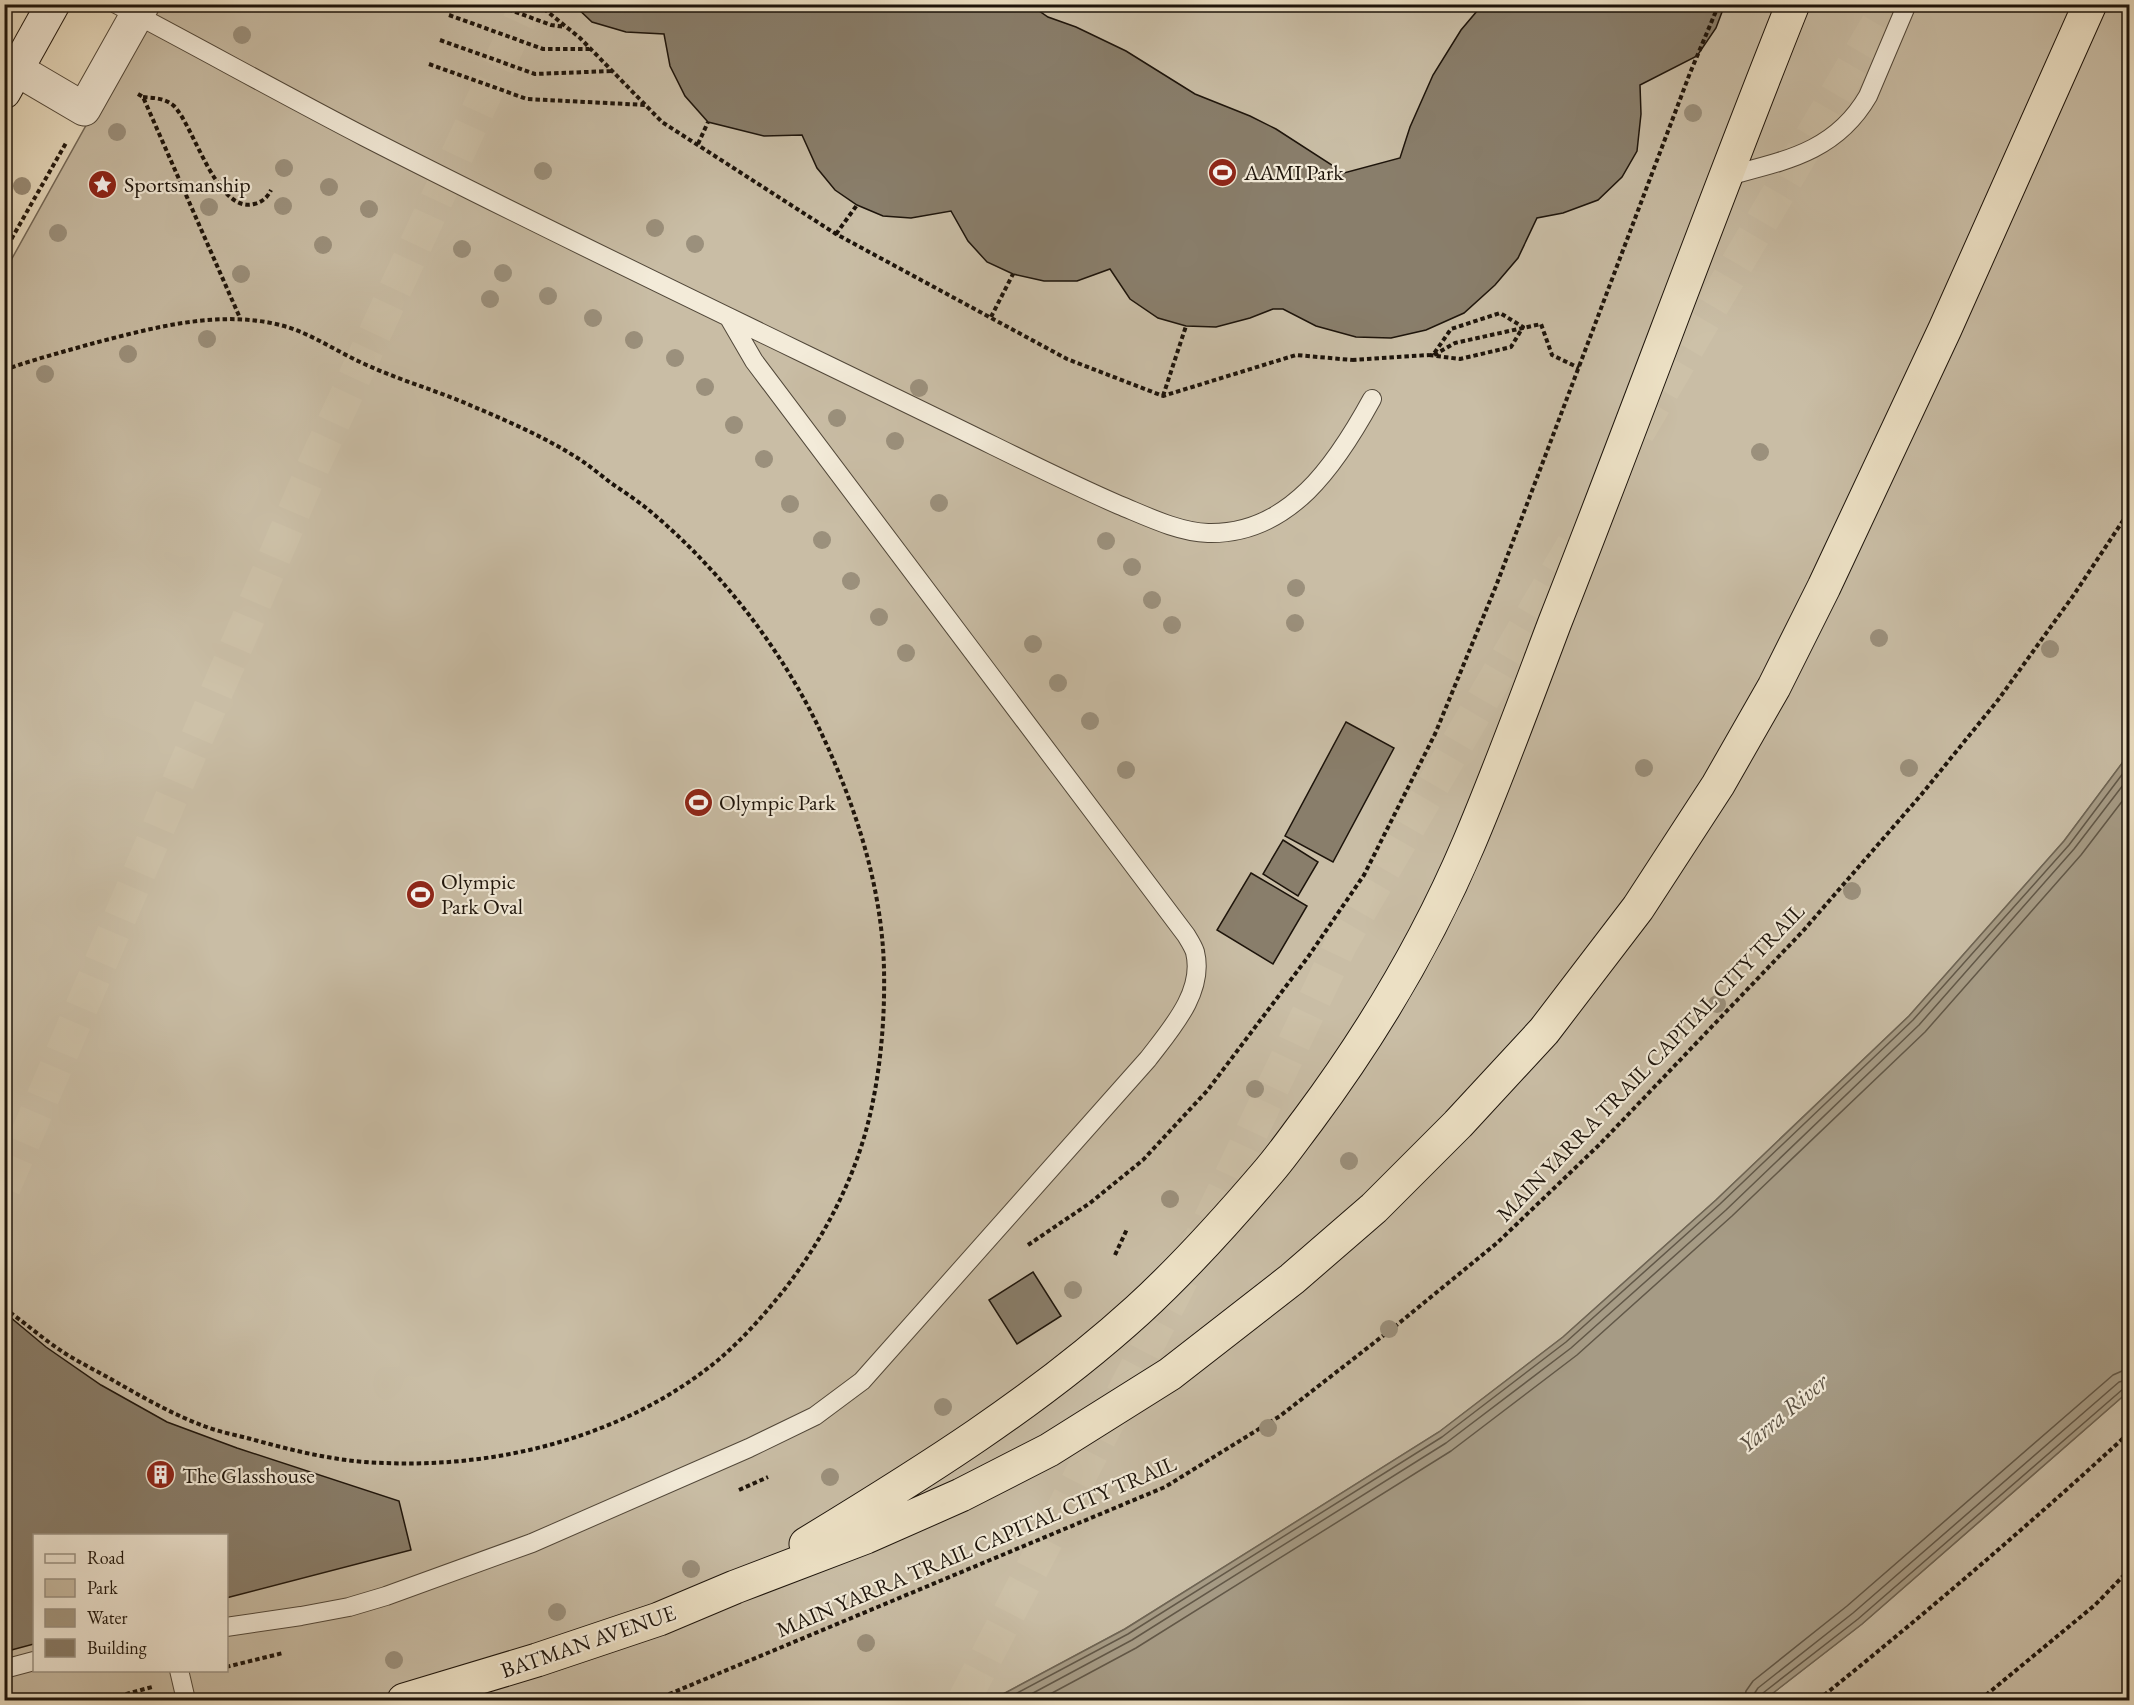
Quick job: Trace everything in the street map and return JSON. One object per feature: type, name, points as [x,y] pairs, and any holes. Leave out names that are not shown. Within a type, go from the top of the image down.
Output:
[{"type":"highway","points":[[735,1587],[970,1440],[1063,1371],[1138,1310],[1197,1250],[1270,1169],[1332,1087],[1387,1005],[1426,934],[1468,844],[1573,578],[1724,177],[1793,4]]},
{"type":"highway","points":[[735,1587],[866,1537],[961,1495],[1049,1450],[1170,1374],[1292,1279],[1374,1208],[1458,1124],[1544,1031],[1638,908],[1718,785],[1774,687],[1824,587],[1945,329],[2090,4]]},
{"type":"highway","name":"BATMAN AVENUE","points":[[404,1701],[659,1619],[735,1587]]},
{"type":"street","points":[[54,4],[9,74],[84,110],[103,74],[132,8]]},
{"type":"lane","points":[[1724,177],[1807,153],[1840,132],[1856,116],[1868,96],[1907,4]]},
{"type":"lane","points":[[132,8],[362,136],[729,318],[1084,490],[1160,523],[1206,533],[1245,529],[1280,515],[1306,493],[1333,463],[1372,399]]},
{"type":"lane","points":[[228,1627],[349,1607],[431,1580],[532,1543],[749,1448],[815,1416],[841,1398],[868,1373],[1148,1059],[1176,1022],[1194,982],[1195,952],[1186,935],[754,361],[729,318]]},
{"type":"lane","points":[[4,1669],[33,1661]]},
{"type":"lane","points":[[179,1672],[186,1701]]},
{"type":"path","points":[[494,4],[551,25],[566,27]]},
{"type":"path","points":[[538,4],[590,49],[662,122],[837,234],[1067,359],[1163,396],[1296,356],[1352,360],[1431,355],[1460,359],[1511,347],[1523,327]]},
{"type":"path","points":[[1018,1251],[1090,1203],[1143,1160],[1207,1092],[1308,957],[1364,875],[1435,734],[1496,586],[1690,73],[1719,4]]},
{"type":"path","points":[[449,15],[543,50],[590,49]]},
{"type":"path","points":[[440,40],[535,74],[612,71]]},
{"type":"path","points":[[429,64],[527,99],[646,105]]},
{"type":"path","points":[[103,74],[143,97],[160,98],[172,104],[183,117],[215,180],[227,195],[239,203],[251,205],[267,197],[271,190]]},
{"type":"path","points":[[143,97],[240,318]]},
{"type":"path","points":[[4,252],[84,110]]},
{"type":"path","points":[[698,144],[708,122]]},
{"type":"path","points":[[837,234],[857,205]]},
{"type":"path","points":[[991,318],[1012,274]]},
{"type":"path","points":[[1431,355],[1451,329],[1490,316],[1500,314],[1523,327]]},
{"type":"path","points":[[4,370],[161,327],[240,318],[279,325],[311,336],[369,367],[443,394],[503,420],[571,454],[650,511],[707,565],[753,621],[801,692],[840,772],[861,835],[876,902],[884,963],[883,1020],[870,1115],[855,1163],[835,1210],[809,1257],[765,1314],[718,1360],[673,1392],[627,1416],[573,1439],[508,1455],[437,1463],[381,1463],[334,1458],[271,1444],[203,1426],[144,1398],[64,1353],[4,1308]]},
{"type":"path","points":[[1431,355],[1455,343],[1541,324],[1552,356],[1579,368]]},
{"type":"path","points":[[1163,396],[1186,326]]},
{"type":"path","name":"MAIN YARRA TRAIL CAPITAL CITY TRAIL","points":[[655,1701],[1165,1487],[1280,1416],[1402,1321],[1497,1243],[1600,1144],[1803,931],[1921,795],[1998,700],[2073,596],[2130,510]]},
{"type":"path","points":[[1116,1254],[1127,1229]]},
{"type":"path","points":[[1818,1701],[1907,1629],[2130,1432]]},
{"type":"path","points":[[730,1494],[771,1476]]},
{"type":"path","points":[[1980,1701],[2096,1605],[2130,1569]]},
{"type":"path","points":[[228,1666],[294,1650]]},
{"type":"green space","name":"Olympic Park","points":[[153,5],[2129,5],[2129,754],[2064,841],[1909,1016],[1716,1200],[1563,1337],[1439,1432],[1125,1629],[992,1700],[5,1700],[5,271]]},
{"type":"green space","points":[[2129,1391],[2129,1691],[2118,1700],[1764,1700],[1862,1624]]},
{"type":"water","name":"Yarra River","points":[[2129,754],[2129,1391],[1862,1624],[1764,1700],[992,1700],[1125,1629],[1439,1432],[1563,1337],[1716,1200],[1909,1016],[2064,841]]},
{"type":"building","name":"AAMI Park","points":[[573,4],[1029,4],[1048,17],[1076,27],[1126,51],[1195,94],[1276,129],[1344,173],[1400,158],[1410,127],[1433,75],[1480,4],[1725,4],[1716,28],[1697,56],[1640,85],[1641,114],[1637,151],[1622,177],[1598,200],[1563,213],[1537,218],[1518,258],[1495,285],[1464,313],[1426,330],[1391,338],[1356,337],[1316,326],[1283,309],[1273,309],[1216,327],[1186,326],[1158,318],[1130,299],[1110,269],[1077,281],[1044,281],[1013,274],[987,262],[968,241],[951,211],[911,218],[883,216],[857,205],[835,190],[817,168],[802,135],[764,136],[708,122],[685,96],[670,66],[664,34],[626,32],[592,22]]},
{"type":"building","points":[[1346,722],[1394,748],[1333,862],[1285,836]]},
{"type":"building","points":[[1283,840],[1318,862],[1298,896],[1263,874]]},
{"type":"building","points":[[1251,873],[1307,906],[1273,964],[1217,930]]},
{"type":"building","points":[[1033,1272],[1061,1316],[1017,1344],[989,1300]]},
{"type":"building","name":"The Glasshouse","points":[[4,1312],[46,1347],[101,1385],[167,1422],[237,1448],[399,1501],[411,1550],[228,1597],[228,1534],[33,1534],[33,1644],[4,1652]]},
{"type":"tunnel","points":[[4,1188],[314,465],[527,4]]},
{"type":"tunnel","points":[[1638,433],[1889,4]]},
{"type":"tunnel","points":[[964,1700],[1177,1289],[1341,944],[1579,534]]},
{"type":"place","name":"AAMI Park","points":[[1223,172]]},
{"type":"place","name":"Sportsmanship","points":[[103,184]]},
{"type":"place","name":"Olympic Park","points":[[698,802]]},
{"type":"place","name":"Olympic Park Oval","points":[[420,894]]},
{"type":"place","name":"The Glasshouse","points":[[161,1475]]}]
